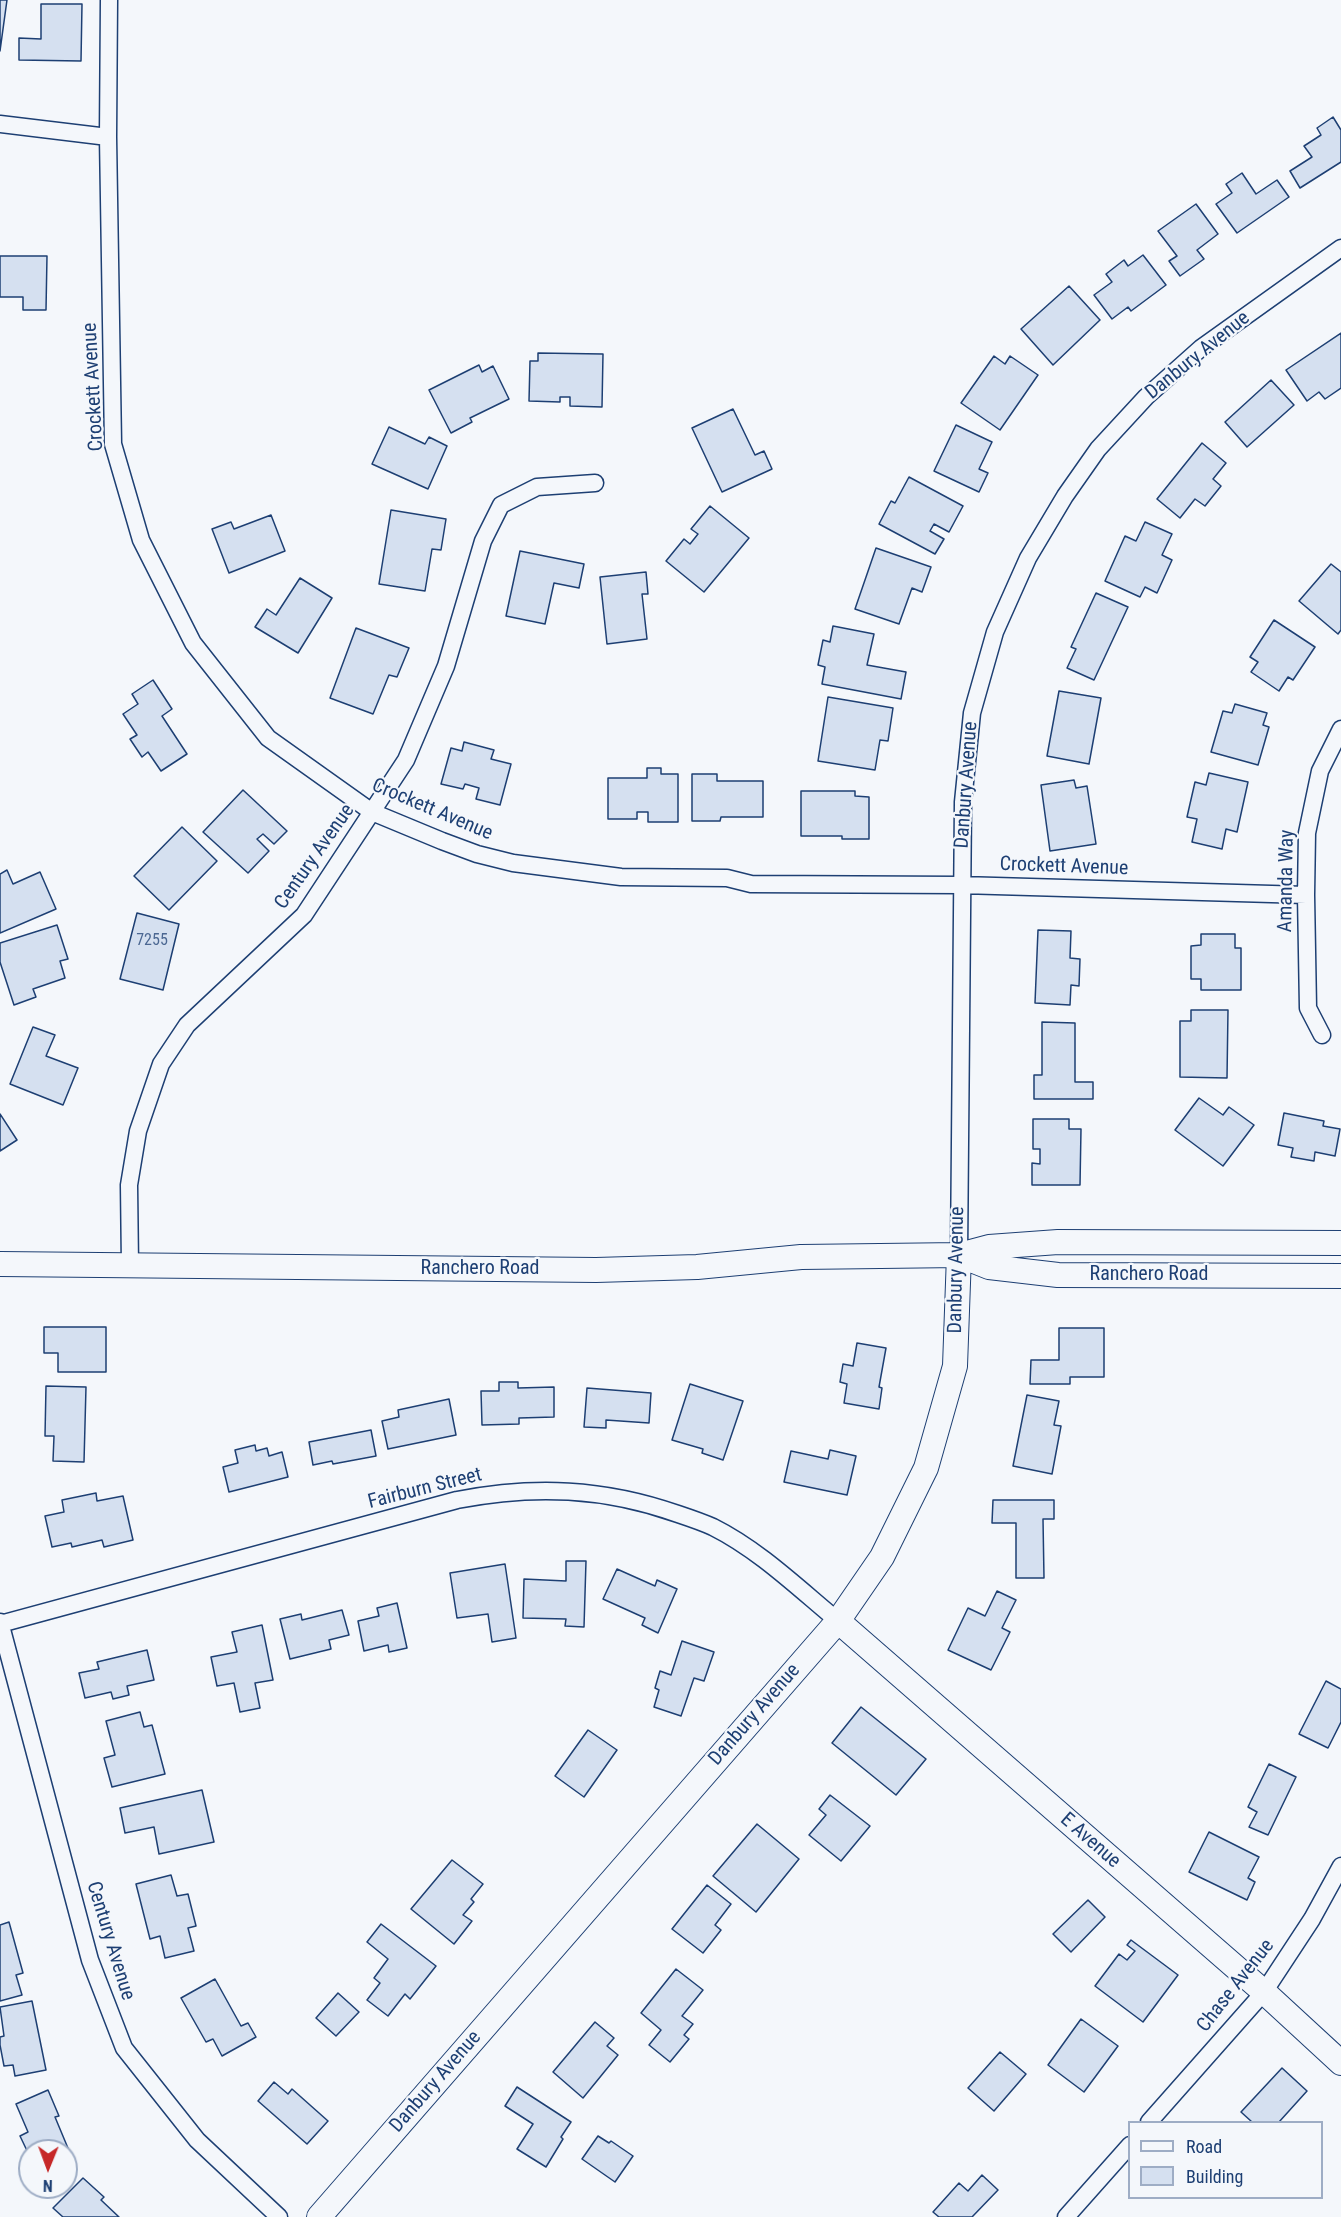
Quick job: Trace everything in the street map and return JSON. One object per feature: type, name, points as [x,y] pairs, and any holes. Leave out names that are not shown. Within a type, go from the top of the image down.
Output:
[{"type":"street","name":"Crockett Avenue","points":[[110,0],[108,137],[113,444],[141,540],[193,644],[268,738],[372,812],[451,845],[513,864],[621,877],[727,878],[751,884],[961,885],[1306,895]]},
{"type":"street","points":[[0,124],[108,137]]},
{"type":"street","name":"Danbury Avenue","points":[[318,2217],[838,1621],[882,1557],[926,1468],[955,1366],[959,1255],[963,802],[972,713],[995,632],[1028,558],[1065,496],[1098,449],[1146,397],[1201,348],[1341,248]]},
{"type":"street","name":"Century Avenue","points":[[130,1266],[129,1185],[138,1131],[161,1064],[187,1025],[303,915],[406,760],[446,666],[483,541],[501,505],[537,487],[595,483]]},
{"type":"street","name":"Amanda Way","points":[[1322,1035],[1308,1008],[1307,833],[1320,771],[1341,729]]},
{"type":"street","name":"Ranchero Road","points":[[0,1264],[596,1270],[697,1267],[801,1257],[959,1255],[989,1248],[1058,1242],[1341,1243]]},
{"type":"street","name":"Ranchero Road","points":[[959,1255],[989,1267],[1058,1275],[1341,1276]]},
{"type":"street","name":"Fairburn Street","points":[[0,1624],[457,1500],[497,1492],[537,1490],[623,1497],[712,1527],[757,1555],[838,1621]]},
{"type":"street","name":"E Avenue","points":[[838,1621],[1264,1992],[1341,2063]]},
{"type":"street","name":"Century Avenue","points":[[0,1624],[90,1960],[124,2048],[197,2140],[279,2217]]},
{"type":"street","name":"Chase Avenue","points":[[1150,2121],[1264,1992],[1312,1919],[1341,1866]]},
{"type":"street","points":[[1066,2217],[1128,2147]]},
{"type":"building","points":[[0,0],[7,0],[0,51]]},
{"type":"building","points":[[41,4],[82,4],[81,61],[19,60],[19,38],[41,39]]},
{"type":"building","points":[[1333,117],[1341,130],[1341,162],[1300,188],[1290,171],[1312,157],[1304,146],[1321,135],[1317,128]]},
{"type":"building","points":[[1242,173],[1256,194],[1277,180],[1289,197],[1237,233],[1216,204],[1232,193],[1226,184]]},
{"type":"building","points":[[1196,204],[1218,234],[1197,250],[1204,259],[1180,276],[1169,261],[1177,256],[1158,231]]},
{"type":"building","points":[[1143,255],[1166,285],[1131,311],[1128,307],[1112,319],[1094,295],[1112,282],[1106,274],[1124,260],[1128,266]]},
{"type":"building","points":[[0,256],[47,256],[46,310],[23,310],[23,297],[0,297]]},
{"type":"building","points":[[1069,286],[1100,320],[1053,365],[1021,329]]},
{"type":"building","points":[[1341,333],[1341,388],[1325,399],[1319,392],[1307,401],[1286,370]]},
{"type":"building","points":[[538,353],[603,354],[602,407],[570,406],[570,397],[560,397],[560,402],[529,401],[530,361],[538,361]]},
{"type":"building","points":[[994,356],[1005,364],[1010,356],[1038,375],[1000,430],[961,403]]},
{"type":"building","points":[[479,365],[482,372],[493,366],[509,399],[470,418],[472,422],[451,433],[429,390]]},
{"type":"building","points":[[1271,380],[1294,405],[1247,447],[1225,422]]},
{"type":"building","points":[[733,409],[755,455],[764,451],[772,469],[722,492],[692,428]]},
{"type":"building","points":[[956,425],[992,442],[979,469],[988,473],[979,492],[934,471]]},
{"type":"building","points":[[389,427],[425,444],[429,437],[447,446],[428,489],[372,464]]},
{"type":"building","points":[[1202,443],[1226,463],[1213,479],[1221,486],[1205,506],[1195,499],[1180,518],[1157,499]]},
{"type":"building","points":[[909,477],[963,506],[949,532],[934,524],[930,531],[944,539],[935,554],[879,524],[891,501],[895,503]]},
{"type":"building","points":[[710,506],[749,538],[704,592],[666,561],[684,539],[690,544],[698,534],[691,529]]},
{"type":"building","points":[[391,510],[446,519],[441,550],[432,549],[425,591],[379,584]]},
{"type":"building","points":[[271,515],[285,551],[229,573],[212,529],[231,522],[234,529]]},
{"type":"building","points":[[1145,522],[1172,534],[1162,555],[1172,560],[1157,593],[1145,587],[1140,597],[1105,581],[1125,536],[1136,541]]},
{"type":"building","points":[[876,548],[931,567],[922,592],[912,588],[899,624],[855,609]]},
{"type":"building","points":[[520,551],[584,564],[579,588],[554,583],[545,624],[506,616]]},
{"type":"building","points":[[1331,564],[1341,572],[1341,630],[1338,634],[1299,601]]},
{"type":"building","points":[[646,572],[648,594],[642,594],[647,639],[607,644],[600,577]]},
{"type":"building","points":[[300,578],[332,598],[298,653],[255,627],[267,609],[276,615]]},
{"type":"building","points":[[1096,593],[1128,607],[1094,680],[1067,668],[1076,649],[1071,647]]},
{"type":"building","points":[[1274,620],[1315,647],[1293,680],[1288,677],[1279,691],[1251,672],[1258,662],[1250,657]]},
{"type":"building","points":[[833,626],[874,634],[867,665],[906,672],[901,699],[822,684],[825,667],[818,665],[823,640],[830,642]]},
{"type":"building","points":[[356,628],[409,648],[397,677],[389,675],[373,714],[330,698]]},
{"type":"building","points":[[153,680],[172,709],[162,716],[187,754],[161,771],[148,752],[142,757],[130,739],[137,735],[123,714],[138,704],[132,694]]},
{"type":"building","points":[[1059,691],[1101,698],[1089,764],[1047,756]]},
{"type":"building","points":[[828,697],[893,708],[888,741],[880,740],[875,770],[818,761]]},
{"type":"building","points":[[1235,704],[1267,713],[1263,725],[1269,727],[1258,765],[1211,752],[1223,711],[1232,713]]},
{"type":"building","points":[[464,742],[494,750],[491,759],[511,764],[500,805],[476,799],[479,788],[465,784],[463,789],[441,784],[451,748],[462,751]]},
{"type":"building","points":[[647,768],[661,768],[661,774],[678,774],[678,822],[648,822],[648,812],[637,812],[637,819],[608,819],[608,778],[647,778]]},
{"type":"building","points":[[1209,773],[1248,782],[1237,832],[1226,829],[1222,849],[1192,842],[1197,819],[1187,817],[1195,782],[1206,785]]},
{"type":"building","points":[[692,774],[717,774],[717,781],[763,781],[763,817],[721,817],[720,821],[692,821]]},
{"type":"building","points":[[1074,780],[1076,788],[1087,786],[1096,844],[1050,851],[1041,785]]},
{"type":"building","points":[[243,790],[287,831],[274,844],[263,834],[257,839],[269,851],[248,873],[203,832]]},
{"type":"building","points":[[801,791],[855,791],[855,796],[869,797],[869,839],[842,839],[842,836],[801,836]]},
{"type":"building","points":[[182,827],[217,861],[169,910],[134,876]]},
{"type":"building","points":[[7,870],[13,884],[40,872],[56,909],[0,933],[0,874]]},
{"type":"building","points":[[137,913],[179,924],[163,990],[120,979]]},
{"type":"building","points":[[57,925],[68,959],[60,961],[65,978],[33,989],[36,997],[14,1005],[0,962],[0,943]]},
{"type":"building","points":[[1038,930],[1071,931],[1070,958],[1080,959],[1079,986],[1071,985],[1070,1005],[1035,1003]]},
{"type":"building","points":[[1201,934],[1235,934],[1235,948],[1241,948],[1241,990],[1201,990],[1201,979],[1191,979],[1191,946],[1201,945]]},
{"type":"building","points":[[1191,1010],[1228,1010],[1227,1078],[1180,1077],[1180,1021],[1191,1021]]},
{"type":"building","points":[[1042,1022],[1075,1023],[1075,1082],[1093,1082],[1093,1099],[1034,1099],[1034,1075],[1042,1075]]},
{"type":"building","points":[[33,1027],[55,1035],[46,1056],[78,1068],[63,1105],[10,1084]]},
{"type":"building","points":[[1199,1098],[1223,1115],[1229,1107],[1254,1125],[1223,1166],[1175,1130]]},
{"type":"building","points":[[1284,1113],[1324,1121],[1323,1126],[1340,1129],[1335,1156],[1315,1152],[1314,1161],[1291,1157],[1293,1148],[1278,1145]]},
{"type":"building","points":[[0,1114],[17,1140],[0,1151]]},
{"type":"building","points":[[1033,1119],[1069,1119],[1069,1129],[1081,1129],[1080,1185],[1032,1185],[1032,1163],[1040,1164],[1040,1149],[1033,1149]]},
{"type":"building","points":[[44,1327],[106,1327],[106,1372],[58,1372],[58,1353],[44,1353]]},
{"type":"building","points":[[1059,1328],[1104,1328],[1104,1377],[1070,1377],[1070,1384],[1030,1384],[1031,1360],[1059,1360]]},
{"type":"building","points":[[857,1343],[886,1348],[879,1387],[882,1388],[879,1409],[844,1403],[847,1384],[840,1382],[843,1364],[853,1366]]},
{"type":"building","points":[[499,1382],[518,1382],[518,1388],[554,1387],[554,1417],[519,1418],[519,1424],[482,1425],[481,1391],[499,1391]]},
{"type":"building","points":[[690,1384],[743,1401],[723,1460],[702,1453],[703,1449],[672,1440]]},
{"type":"building","points":[[46,1386],[86,1387],[84,1462],[53,1461],[54,1436],[45,1436]]},
{"type":"building","points":[[587,1388],[651,1393],[649,1423],[606,1420],[606,1428],[584,1427]]},
{"type":"building","points":[[1027,1395],[1059,1401],[1054,1425],[1061,1426],[1052,1474],[1013,1466]]},
{"type":"building","points":[[449,1399],[456,1435],[388,1449],[382,1421],[399,1417],[398,1410]]},
{"type":"building","points":[[371,1430],[376,1456],[333,1464],[332,1461],[313,1465],[309,1442]]},
{"type":"building","points":[[255,1445],[256,1451],[267,1448],[269,1456],[282,1452],[288,1477],[229,1492],[223,1467],[238,1463],[235,1450]]},
{"type":"building","points":[[830,1450],[856,1456],[847,1495],[784,1482],[791,1451],[828,1459]]},
{"type":"building","points":[[96,1493],[97,1501],[123,1496],[133,1540],[104,1547],[102,1540],[72,1547],[71,1543],[52,1547],[45,1516],[64,1512],[62,1500]]},
{"type":"building","points":[[993,1500],[1054,1500],[1054,1519],[1043,1519],[1044,1578],[1016,1578],[1016,1523],[992,1523]]},
{"type":"building","points":[[566,1561],[586,1561],[584,1627],[565,1626],[566,1619],[523,1618],[524,1579],[566,1581]]},
{"type":"building","points":[[505,1564],[516,1638],[492,1642],[488,1614],[457,1618],[450,1573]]},
{"type":"building","points":[[617,1569],[655,1586],[657,1580],[677,1589],[658,1633],[642,1625],[645,1618],[603,1599]]},
{"type":"building","points":[[997,1591],[1016,1600],[1002,1628],[1010,1632],[991,1670],[948,1650],[968,1608],[985,1616]]},
{"type":"building","points":[[397,1603],[407,1648],[389,1652],[388,1645],[364,1651],[358,1621],[379,1616],[377,1608]]},
{"type":"building","points":[[342,1610],[349,1635],[329,1640],[331,1649],[290,1659],[280,1619],[301,1614],[302,1620]]},
{"type":"building","points":[[262,1625],[273,1680],[255,1683],[260,1708],[240,1712],[234,1683],[217,1686],[211,1657],[237,1652],[232,1632]]},
{"type":"building","points":[[682,1641],[714,1652],[704,1681],[694,1678],[681,1716],[654,1707],[659,1690],[655,1688],[660,1671],[671,1675]]},
{"type":"building","points":[[147,1650],[154,1680],[127,1686],[129,1695],[113,1699],[111,1692],[85,1698],[79,1673],[99,1669],[97,1662]]},
{"type":"building","points":[[1326,1681],[1341,1689],[1341,1722],[1328,1748],[1299,1734]]},
{"type":"building","points":[[861,1707],[926,1759],[896,1795],[832,1743]]},
{"type":"building","points":[[140,1712],[144,1727],[152,1725],[165,1774],[112,1787],[104,1758],[115,1755],[106,1721]]},
{"type":"building","points":[[588,1730],[617,1750],[584,1797],[555,1776]]},
{"type":"building","points":[[1269,1764],[1296,1777],[1268,1835],[1249,1827],[1257,1812],[1248,1807]]},
{"type":"building","points":[[202,1790],[214,1842],[159,1854],[154,1827],[125,1833],[120,1808]]},
{"type":"building","points":[[830,1795],[870,1826],[841,1861],[809,1835],[826,1815],[819,1809]]},
{"type":"building","points":[[757,1824],[799,1859],[756,1912],[713,1876]]},
{"type":"building","points":[[1209,1832],[1259,1857],[1248,1878],[1255,1882],[1247,1900],[1189,1872]]},
{"type":"building","points":[[452,1860],[483,1884],[471,1899],[474,1902],[463,1915],[472,1921],[454,1944],[411,1909]]},
{"type":"building","points":[[171,1875],[177,1896],[188,1894],[196,1926],[188,1928],[194,1951],[165,1958],[160,1936],[150,1939],[136,1884]]},
{"type":"building","points":[[707,1885],[731,1904],[715,1925],[721,1930],[703,1953],[672,1929]]},
{"type":"building","points":[[1088,1900],[1105,1917],[1071,1952],[1053,1934]]},
{"type":"building","points":[[9,1922],[23,1973],[16,1975],[22,1995],[0,2001],[0,1925]]},
{"type":"building","points":[[381,1924],[436,1966],[410,1999],[405,1994],[388,2016],[367,2000],[380,1983],[374,1978],[388,1959],[367,1942]]},
{"type":"building","points":[[1131,1940],[1178,1975],[1143,2022],[1095,1986],[1119,1954],[1127,1960],[1135,1951],[1127,1945]]},
{"type":"building","points":[[676,1969],[703,1990],[682,2016],[693,2024],[684,2035],[689,2039],[670,2062],[649,2045],[661,2030],[641,2013]]},
{"type":"building","points":[[215,1979],[241,2026],[248,2023],[256,2037],[222,2056],[213,2039],[206,2042],[181,1998]]},
{"type":"building","points":[[338,1993],[359,2012],[336,2036],[316,2018]]},
{"type":"building","points":[[32,2001],[46,2070],[15,2076],[13,2065],[4,2066],[0,2045],[0,2037],[4,2036],[0,2007]]},
{"type":"building","points":[[1081,2019],[1118,2046],[1084,2092],[1048,2065]]},
{"type":"building","points":[[595,2022],[614,2038],[607,2046],[618,2055],[583,2098],[553,2072]]},
{"type":"building","points":[[1000,2052],[1026,2074],[994,2111],[968,2088]]},
{"type":"building","points":[[1282,2068],[1307,2091],[1280,2121],[1251,2121],[1241,2112]]},
{"type":"building","points":[[274,2082],[288,2094],[292,2089],[328,2121],[307,2144],[258,2101]]},
{"type":"building","points":[[517,2087],[571,2122],[546,2167],[517,2149],[533,2124],[505,2106]]},
{"type":"building","points":[[48,2090],[59,2116],[55,2117],[64,2139],[21,2139],[20,2136],[28,2132],[16,2104]]},
{"type":"building","points":[[598,2136],[609,2143],[611,2141],[633,2156],[615,2182],[582,2159]]},
{"type":"building","points":[[982,2175],[998,2190],[972,2217],[939,2217],[933,2212],[959,2183],[968,2191]]},
{"type":"building","points":[[83,2178],[104,2197],[101,2200],[119,2217],[63,2217],[53,2208],[62,2199],[78,2199],[78,2183]]}]
